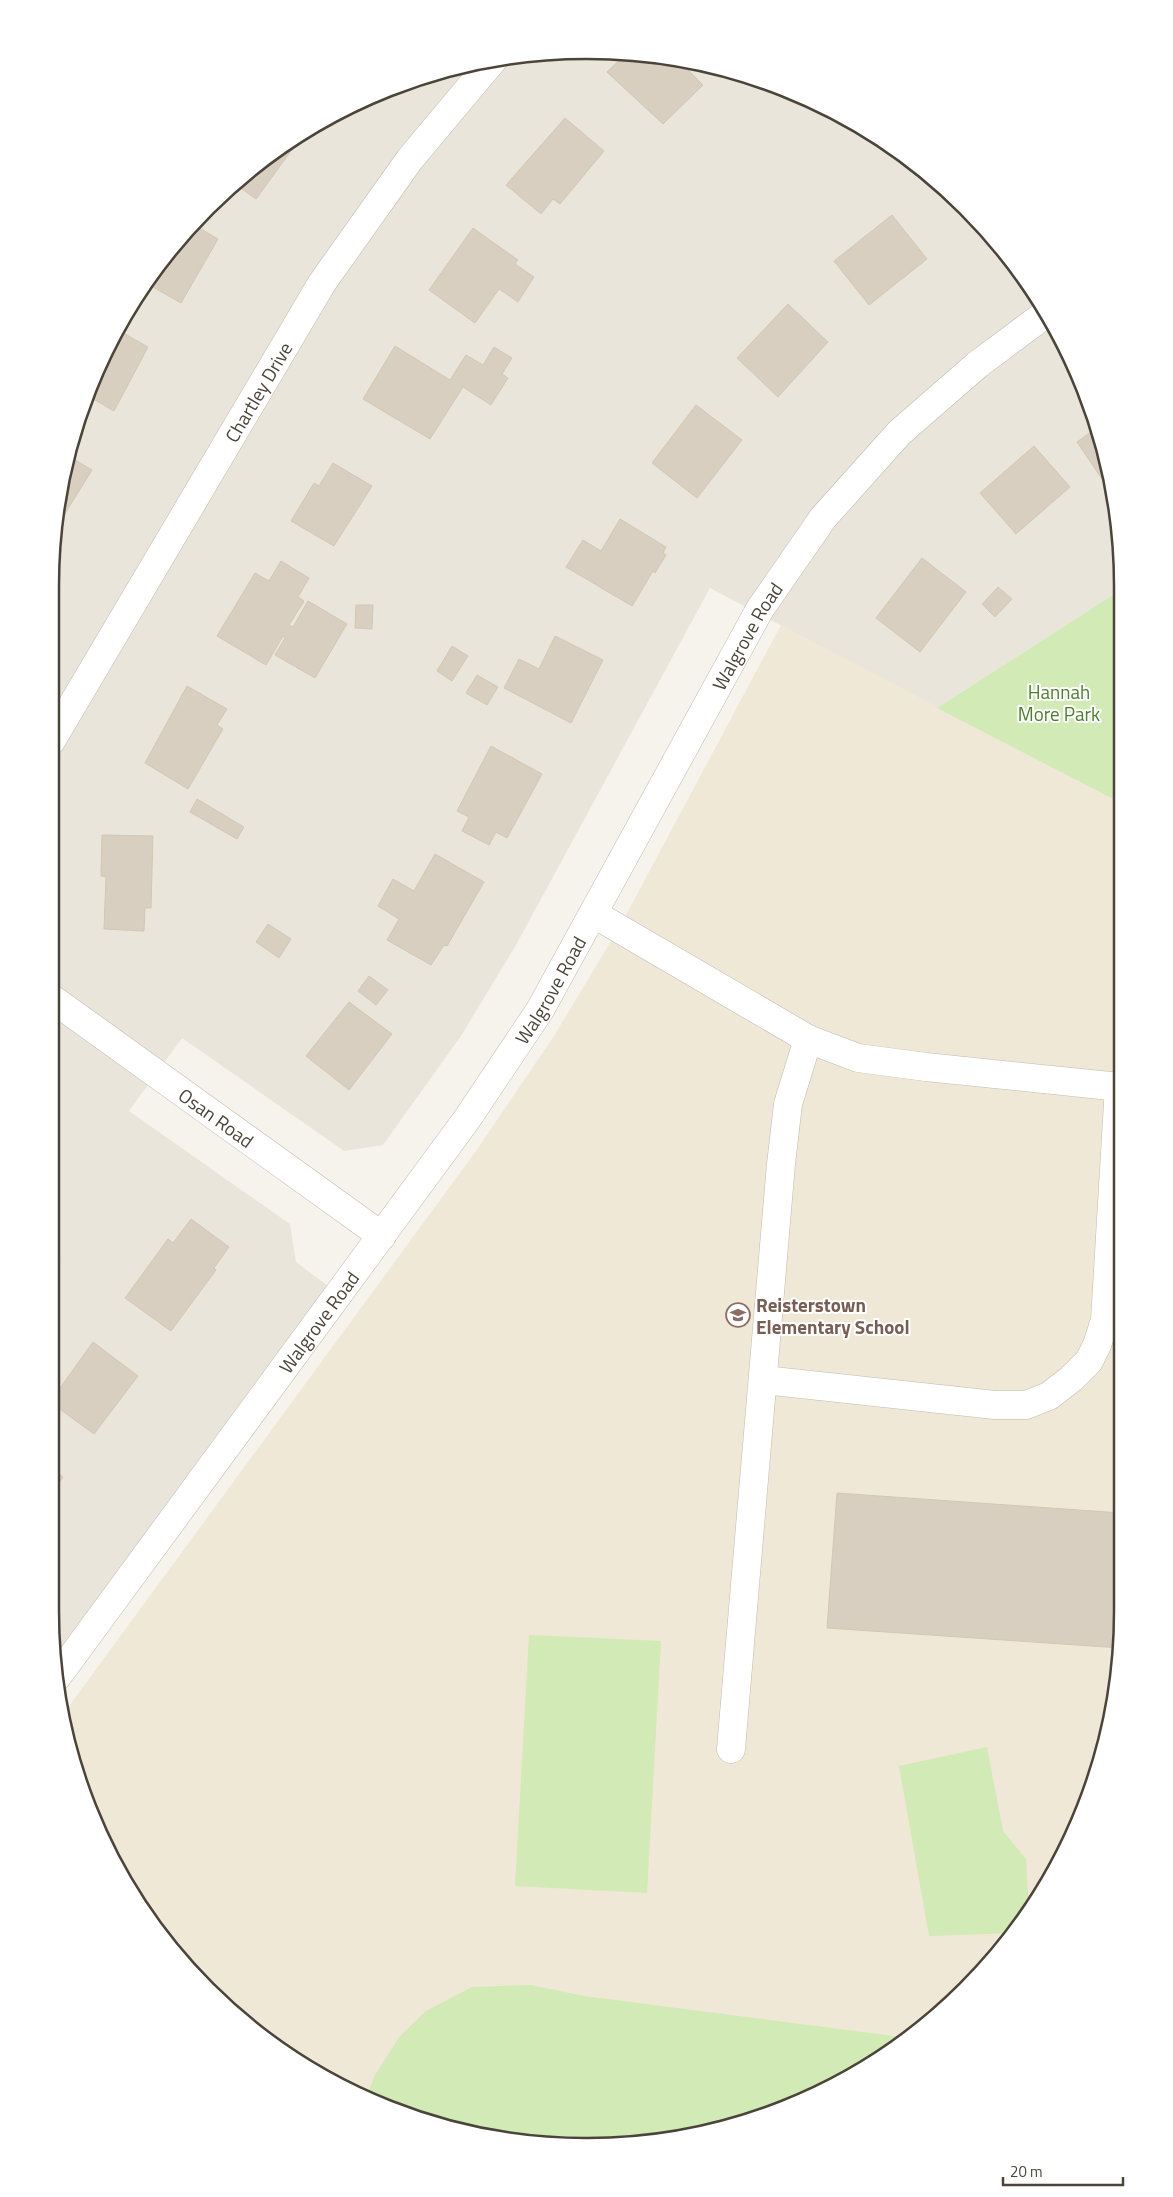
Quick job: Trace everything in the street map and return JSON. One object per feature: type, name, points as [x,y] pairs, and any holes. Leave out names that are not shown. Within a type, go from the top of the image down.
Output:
[{"type":"street","name":"Chartley Drive","points":[[59,728],[322,283],[410,159],[486,69]]},
{"type":"street","name":"Walgrove Road","points":[[62,1670],[467,1119],[540,1010],[760,609],[822,518],[899,433],[977,365],[1041,318]]},
{"type":"street","points":[[594,914],[808,1039],[858,1058],[926,1067],[1114,1085]]},
{"type":"street","name":"Osan Road","points":[[59,1004],[382,1236]]},
{"type":"street","points":[[731,1749],[764,1380],[780,1174],[787,1112],[808,1039]]},
{"type":"street","points":[[764,1380],[995,1405],[1026,1404],[1049,1396],[1071,1379],[1089,1361],[1105,1320],[1114,1180]]},
{"type":"shaded area","points":[[552,60],[621,60],[655,63],[723,77],[756,87],[820,113],[850,129],[908,168],[960,213],[1005,265],[1025,293],[1060,353],[1086,417],[1096,450],[1110,518],[1114,594],[937,708],[710,588],[516,945],[461,1036],[383,1145],[344,1151],[182,1038],[129,1111],[290,1224],[296,1262],[340,1295],[62,1673],[59,1610],[59,586],[63,518],[77,450],[87,417],[113,353],[129,323],[168,265],[190,239],[213,213],[265,168],[323,129],[353,113],[417,87],[450,77],[518,63]]},
{"type":"shaded area","name":"Reisterstown Elementary School","points":[[781,625],[1114,799],[1113,1645],[1110,1679],[1096,1747],[1086,1780],[1060,1844],[1044,1874],[1005,1932],[960,1984],[934,2007],[908,2029],[850,2068],[820,2084],[756,2110],[723,2120],[655,2134],[621,2137],[552,2137],[518,2134],[450,2120],[417,2110],[353,2084],[323,2068],[265,2029],[213,1984],[168,1932],[148,1904],[113,1844],[87,1780],[68,1707],[476,1151],[554,1036],[619,928]]},
{"type":"green space","name":"Hannah More Park","points":[[1114,594],[1114,799],[937,708]]},
{"type":"green space","points":[[529,1635],[661,1641],[647,1893],[515,1886]]},
{"type":"green space","points":[[987,1747],[1003,1831],[1026,1859],[1028,1899],[1004,1933],[929,1936],[899,1766]]},
{"type":"green space","points":[[531,1985],[584,1996],[897,2037],[850,2068],[788,2098],[723,2120],[655,2134],[586,2138],[518,2134],[450,2120],[417,2110],[369,2091],[375,2075],[400,2036],[426,2011],[472,1987]]},
{"type":"building","points":[[620,60],[655,63],[687,69],[703,85],[663,124],[607,72]]},
{"type":"building","points":[[565,118],[604,151],[560,204],[553,199],[541,214],[506,185]]},
{"type":"building","points":[[293,148],[256,199],[241,188]]},
{"type":"building","points":[[892,215],[927,259],[869,305],[834,261]]},
{"type":"building","points":[[200,228],[218,239],[181,303],[152,287],[168,265]]},
{"type":"building","points":[[473,228],[518,260],[515,264],[534,277],[518,302],[499,289],[475,323],[429,290]]},
{"type":"building","points":[[788,304],[828,342],[778,397],[737,358]]},
{"type":"building","points":[[124,333],[148,347],[114,411],[94,399]]},
{"type":"building","points":[[395,346],[450,380],[466,355],[483,365],[494,347],[512,358],[502,374],[508,378],[491,405],[463,387],[430,439],[363,399]]},
{"type":"building","points":[[696,405],[742,440],[697,498],[652,463]]},
{"type":"building","points":[[1091,432],[1103,481],[1077,442]]},
{"type":"building","points":[[1034,446],[1070,487],[1016,534],[980,493]]},
{"type":"building","points":[[75,460],[92,470],[63,516]]},
{"type":"building","points":[[333,463],[372,486],[334,546],[291,521],[314,483],[319,486]]},
{"type":"building","points":[[620,519],[666,547],[663,553],[666,555],[655,573],[653,571],[632,606],[566,567],[583,540],[601,551]]},
{"type":"building","points":[[922,558],[966,592],[920,652],[876,618]]},
{"type":"building","points":[[281,561],[309,578],[298,597],[304,601],[289,625],[293,627],[308,601],[347,624],[315,678],[275,655],[285,638],[283,636],[266,665],[217,636],[255,573],[269,581]]},
{"type":"building","points":[[998,587],[1012,599],[995,617],[982,604]]},
{"type":"building","points":[[356,605],[373,605],[372,629],[355,628]]},
{"type":"building","points":[[555,636],[603,660],[571,723],[504,688],[519,659],[539,669]]},
{"type":"building","points":[[452,646],[468,656],[452,681],[437,671]]},
{"type":"building","points":[[477,675],[498,687],[487,705],[466,693]]},
{"type":"building","points":[[187,686],[227,709],[217,725],[223,729],[188,789],[145,763]]},
{"type":"building","points":[[491,746],[542,774],[507,838],[496,832],[489,845],[462,831],[469,817],[457,811]]},
{"type":"building","points":[[197,799],[244,827],[237,839],[190,812]]},
{"type":"building","points":[[102,835],[153,836],[151,908],[145,908],[144,931],[104,929],[106,877],[101,876]]},
{"type":"building","points":[[435,854],[484,882],[447,946],[444,945],[431,965],[387,940],[399,919],[378,906],[393,879],[414,891]]},
{"type":"building","points":[[268,924],[291,939],[279,958],[256,942]]},
{"type":"building","points":[[369,976],[388,990],[376,1005],[358,991]]},
{"type":"building","points":[[349,1002],[392,1034],[349,1090],[306,1056]]},
{"type":"building","points":[[191,1219],[229,1247],[214,1268],[216,1270],[171,1331],[125,1298],[168,1239],[173,1243]]},
{"type":"building","points":[[93,1342],[138,1376],[94,1434],[59,1409],[59,1389]]},
{"type":"building","points":[[59,1474],[63,1477],[59,1483]]},
{"type":"building","points":[[837,1493],[1114,1513],[1113,1647],[827,1628]]},
{"type":"place","name":"Reisterstown Elementary School","points":[[738,1315]]}]
